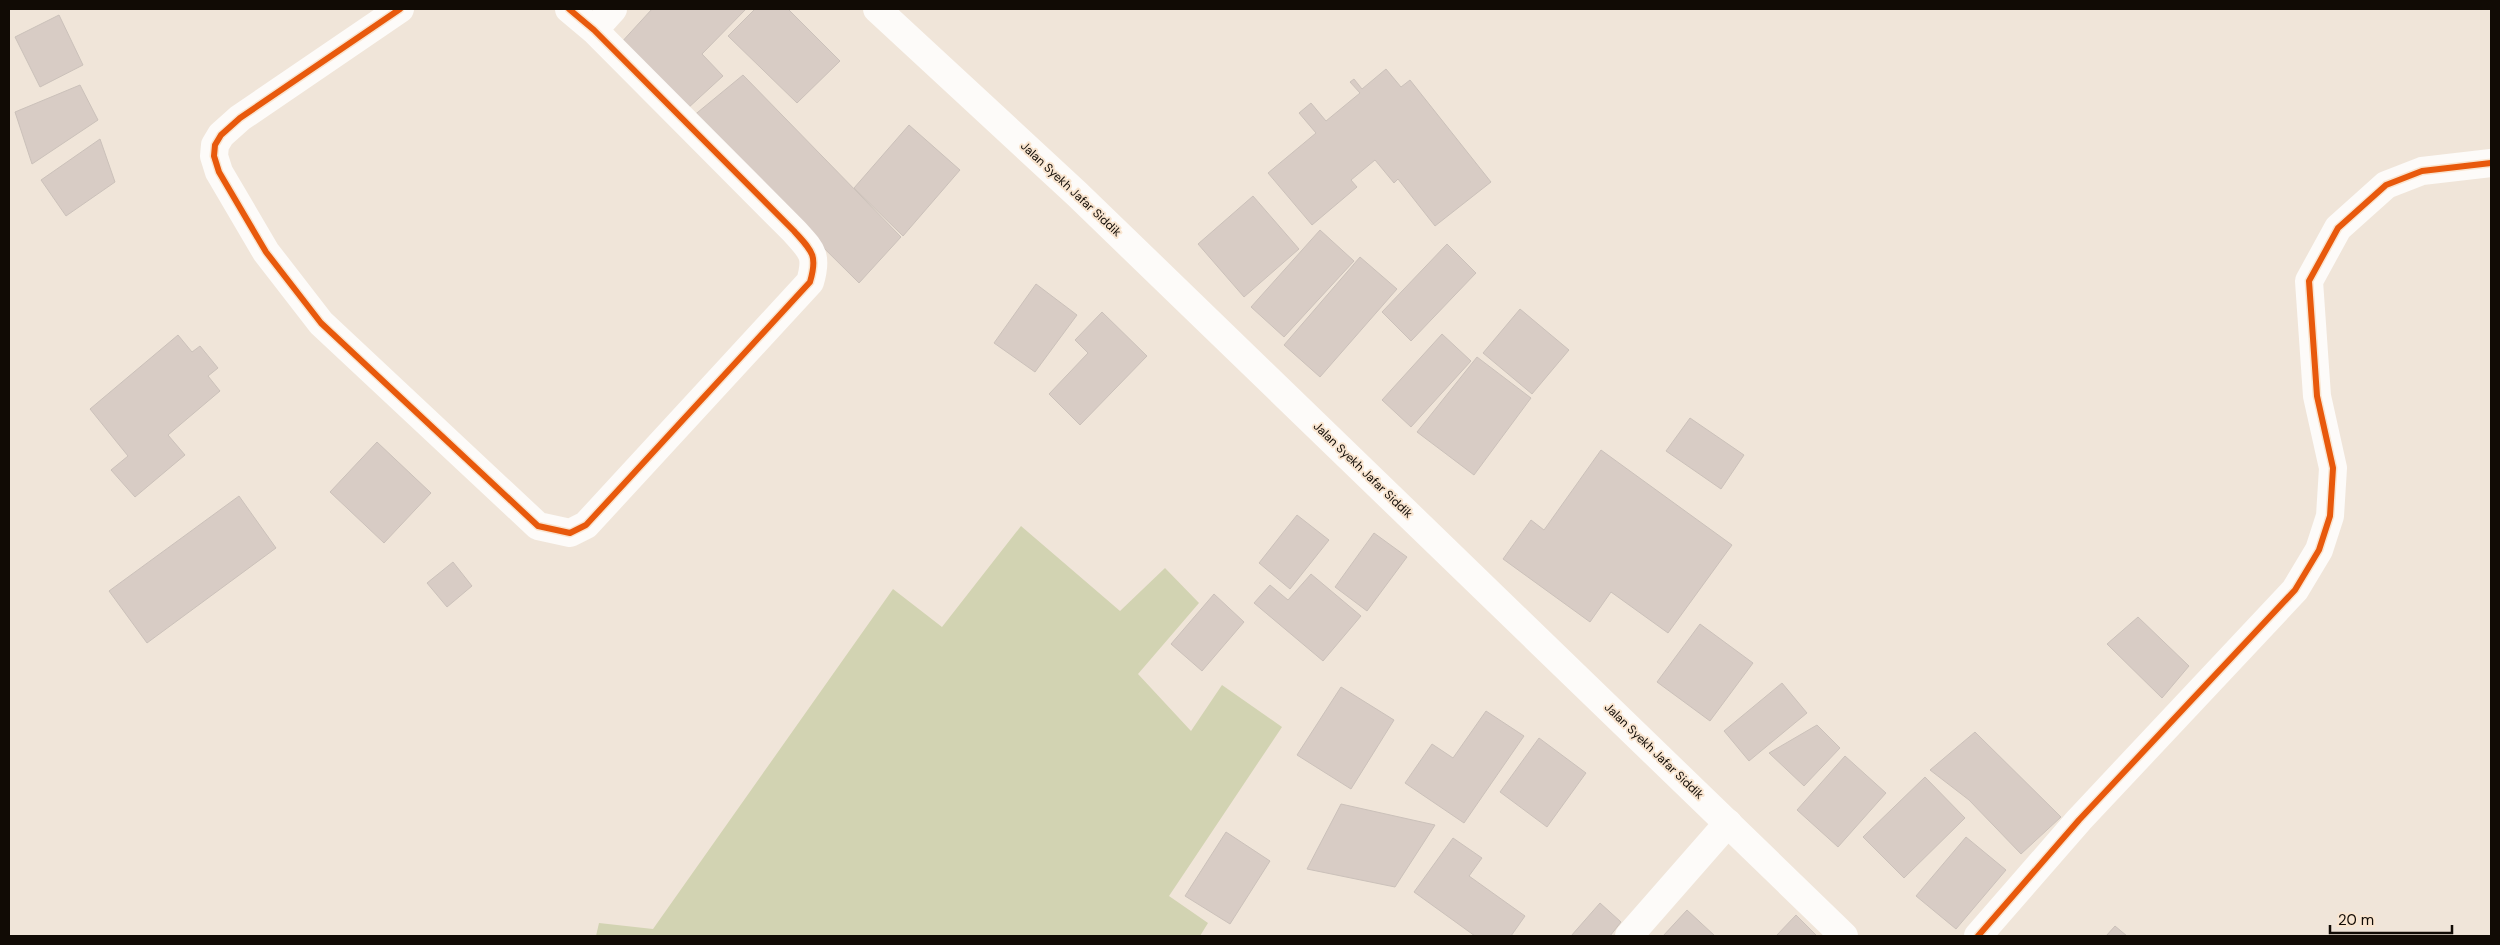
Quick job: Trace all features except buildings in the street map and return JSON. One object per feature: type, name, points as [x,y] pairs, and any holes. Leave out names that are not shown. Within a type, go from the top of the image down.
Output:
[{"type":"street","points":[[400,9],[240,118],[221,135],[215,146],[214,156],[219,172],[266,252],[321,323],[538,526],[570,534],[586,524],[810,282],[815,266],[810,250],[794,231],[594,30],[569,9]]},
{"type":"street","points":[[594,30],[613,9]]},
{"type":"street","name":"Jalan Syekh Jafar Siddik","points":[[877,9],[1077,194],[1844,936]]},
{"type":"street","points":[[1978,936],[2080,820],[2295,590],[2319,550],[2330,516],[2333,468],[2318,396],[2309,281],[2338,228],[2386,184],[2422,171],[2491,163]]},
{"type":"street","points":[[1629,936],[1728,823]]},
{"type":"green space","points":[[1021,526],[1120,611],[1165,568],[1199,603],[1138,674],[1191,731],[1222,685],[1282,727],[1169,896],[1208,923],[1200,936],[596,936],[599,923],[653,929],[893,589],[942,627]]},
{"type":"cycle path","points":[[400,9],[240,118],[221,135],[215,145],[214,156],[219,172],[266,252],[321,323],[538,526],[570,533],[586,525],[810,282],[813,259],[809,249],[794,231],[594,30],[569,9]]},
{"type":"cycle path","points":[[1978,936],[2079,820],[2295,590],[2319,550],[2330,516],[2333,468],[2317,396],[2309,281],[2338,228],[2386,185],[2422,171],[2491,163]]}]
